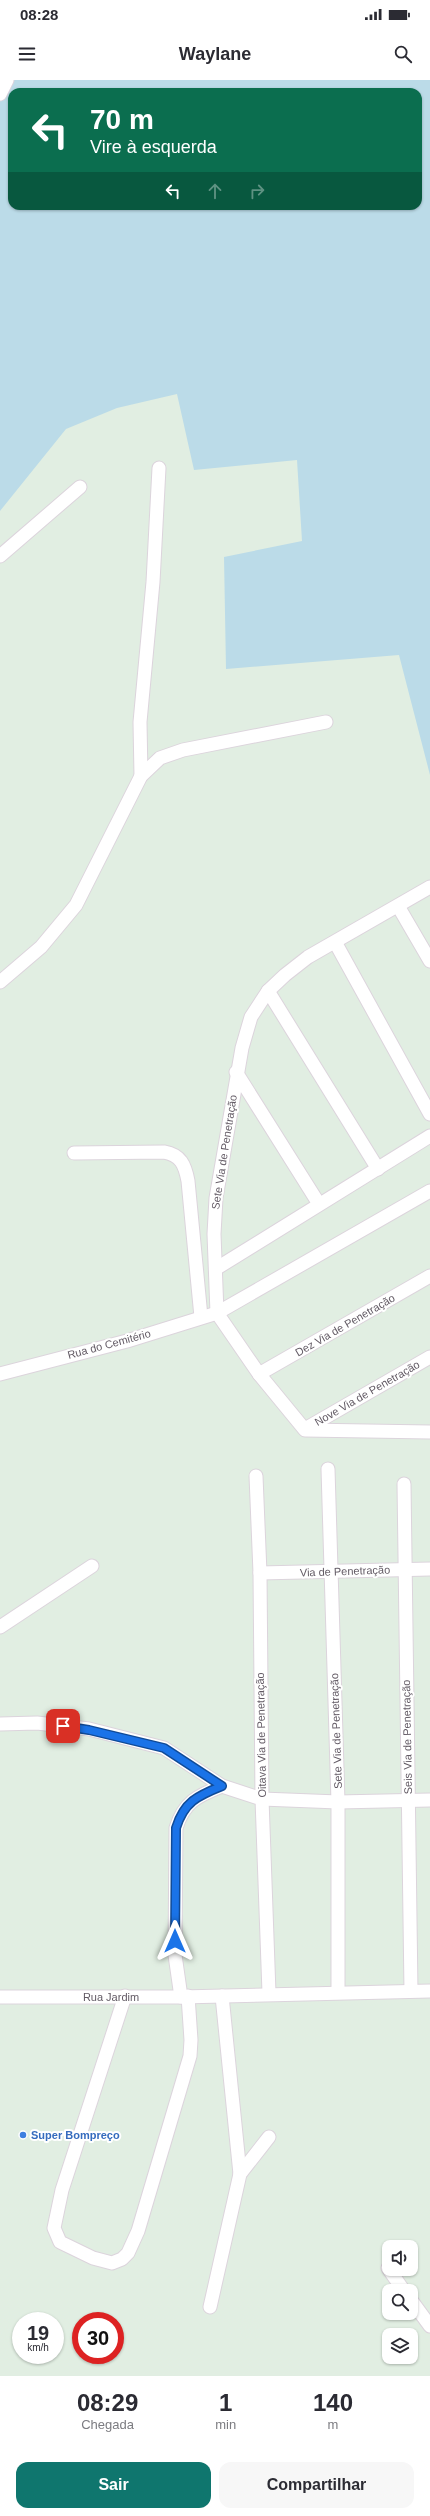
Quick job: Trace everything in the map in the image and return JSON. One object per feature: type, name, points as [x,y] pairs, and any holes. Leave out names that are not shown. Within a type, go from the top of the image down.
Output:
[{"type":"street","points":[[0,94],[7,80]]},
{"type":"street","points":[[141,776],[140,722],[154,582],[158,468]]},
{"type":"street","points":[[0,556],[80,487]]},
{"type":"street","points":[[0,982],[41,947],[76,906],[141,776],[152,764],[170,753],[326,722]]},
{"type":"street","name":"Sete Via de Penetração","points":[[217,1313],[217,1268],[214,1234],[216,1198],[236,1072],[251,1017],[268,991],[308,957],[430,887]]},
{"type":"street","points":[[398,906],[430,961]]},
{"type":"street","points":[[335,942],[430,1114]]},
{"type":"street","points":[[268,991],[378,1169]]},
{"type":"street","points":[[236,1072],[319,1204]]},
{"type":"street","points":[[217,1268],[430,1136]]},
{"type":"street","points":[[74,1153],[164,1152],[177,1155],[184,1163],[188,1180],[201,1318]]},
{"type":"street","name":"Rua do Cemitério","points":[[0,1374],[127,1341],[217,1313],[430,1191]]},
{"type":"street","name":"Dez Via de Penetração","points":[[259,1374],[430,1276]]},
{"type":"street","points":[[217,1313],[259,1374],[304,1430],[430,1432]]},
{"type":"street","name":"Nove Via de Penetração","points":[[304,1430],[430,1357]]},
{"type":"street","name":"Sete Via de Penetração","points":[[328,1469],[338,1802],[338,1992]]},
{"type":"street","name":"Oitava Via de Penetração","points":[[256,1476],[260,1573],[262,1798],[269,1993]]},
{"type":"street","name":"Seis Via de Penetração","points":[[404,1484],[411,1991]]},
{"type":"street","points":[[0,1627],[92,1566]]},
{"type":"street","name":"Via de Penetração","points":[[260,1573],[430,1569]]},
{"type":"street","points":[[0,1724],[37,1723],[89,1730],[164,1748],[222,1786],[262,1798],[338,1802],[430,1800]]},
{"type":"street","points":[[126,1996],[62,2190],[54,2228],[60,2242],[93,2258],[112,2263],[122,2259],[128,2253],[138,2231],[182,2088],[190,2056],[191,2040],[175,1955],[176,1828],[181,1812],[190,1803],[204,1793],[222,1786]]},
{"type":"street","name":"Rua Jardim","points":[[0,1997],[184,1997],[269,1993],[430,1990]]},
{"type":"street","points":[[210,2307],[240,2174],[222,1996]]},
{"type":"street","points":[[240,2174],[268,2137]]},
{"type":"street","points":[[418,2310],[430,2326]]},
{"type":"shaded area","points":[[0,80],[430,80],[430,775],[399,655],[226,669],[224,557],[302,541],[297,460],[194,470],[177,394],[117,408],[66,429],[0,511]]},
{"type":"place","name":"Super Bompreço","points":[[23,2135]]},
{"type":"route","points":[[63,1726],[89,1730],[164,1748],[192,1764],[222,1786],[204,1793],[190,1803],[181,1812],[176,1828],[175,1941]]}]
